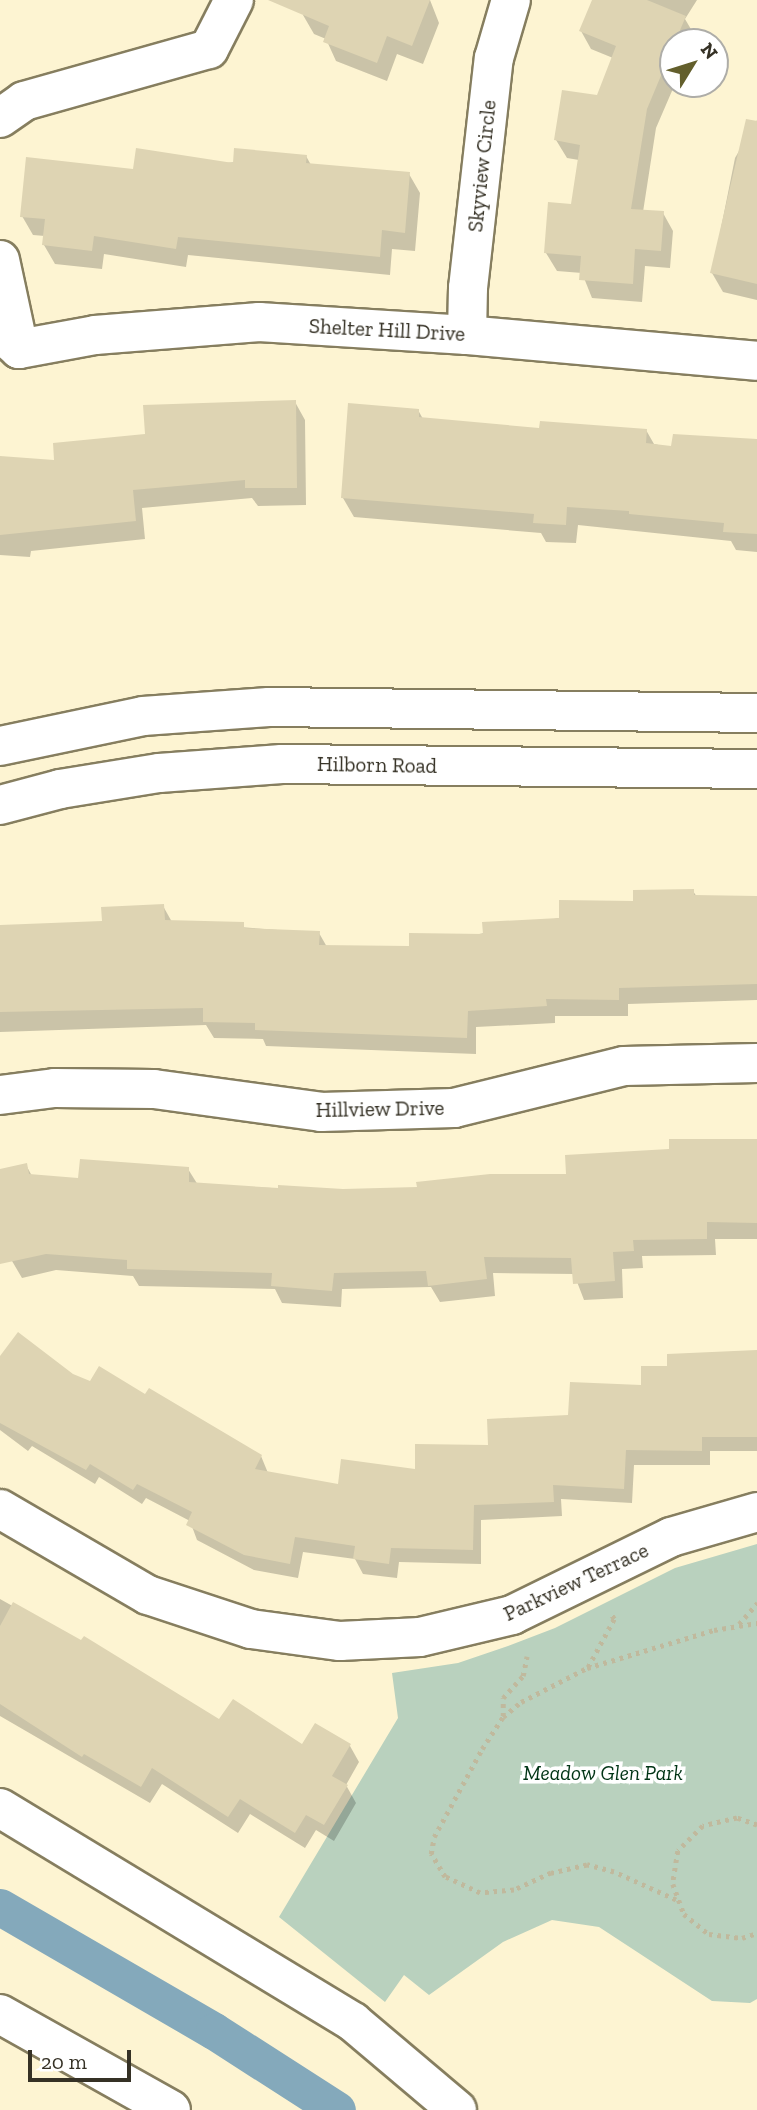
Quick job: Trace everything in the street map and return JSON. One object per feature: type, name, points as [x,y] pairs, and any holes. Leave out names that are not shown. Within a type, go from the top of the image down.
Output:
[{"type":"street","points":[[0,118],[24,101],[209,49],[234,0]]},
{"type":"street","name":"Skyview Circle","points":[[467,335],[468,288],[494,58],[511,0]]},
{"type":"street","points":[[0,260],[9,341]]},
{"type":"street","name":"Shelter Hill Drive","points":[[9,341],[258,322],[467,335],[757,361]]},
{"type":"street","points":[[0,746],[143,716],[269,707],[757,713]]},
{"type":"street","name":"Hilborn Road","points":[[0,804],[159,773],[282,764],[757,769]]},
{"type":"street","name":"Hillview Drive","points":[[0,1096],[55,1088],[154,1088],[321,1112],[454,1108],[624,1066],[757,1063]]},
{"type":"street","name":"Parkview Terrace","points":[[0,1509],[148,1595],[251,1629],[340,1641],[420,1637],[512,1615],[671,1537],[757,1512]]},
{"type":"street","points":[[0,1808],[353,2022],[457,2110]]},
{"type":"street","points":[[0,2014],[170,2110]]},
{"type":"path","points":[[738,1625],[757,1603]]},
{"type":"path","points":[[587,1668],[614,1619],[611,1614]]},
{"type":"path","points":[[676,1900],[607,1869],[587,1865],[495,1894],[461,1888],[445,1877],[431,1854],[434,1837],[503,1717],[550,1685],[587,1668],[738,1625],[757,1623]]},
{"type":"path","points":[[503,1717],[503,1698],[523,1676],[527,1656]]},
{"type":"path","points":[[757,1825],[737,1818],[719,1820],[689,1837],[673,1868],[676,1900],[684,1914],[709,1934],[742,1938],[757,1933]]},
{"type":"green space","name":"Meadow Glen Park","points":[[757,1544],[757,1999],[750,2003],[712,2001],[599,1927],[552,1920],[503,1942],[429,1995],[404,1975],[385,2002],[279,1917],[398,1718],[392,1673],[458,1663],[508,1646],[555,1628],[675,1568]]},
{"type":"building","points":[[268,0],[430,0],[412,46],[387,36],[377,63],[323,42],[329,26]]},
{"type":"building","points":[[592,0],[647,0],[686,16],[681,28],[659,28],[659,80],[647,109],[631,209],[664,211],[661,251],[635,249],[633,284],[579,280],[581,256],[544,253],[548,202],[571,204],[580,145],[554,140],[562,90],[597,95],[616,46],[579,31]]},
{"type":"building","points":[[746,119],[757,121],[757,284],[710,273]]},
{"type":"building","points":[[136,148],[233,163],[234,148],[307,155],[306,163],[410,172],[405,233],[382,230],[380,257],[178,237],[176,249],[94,236],[92,251],[42,245],[45,219],[20,217],[26,157],[133,169]]},
{"type":"building","points":[[296,400],[297,488],[245,488],[245,480],[133,490],[136,521],[0,535],[0,456],[54,460],[53,443],[145,434],[143,405]]},
{"type":"building","points":[[348,403],[419,409],[419,417],[539,428],[540,421],[647,429],[646,443],[671,446],[673,434],[757,439],[757,534],[723,532],[724,523],[629,514],[629,511],[567,507],[566,525],[533,523],[534,514],[341,498]]},
{"type":"building","points":[[694,889],[694,895],[757,896],[757,984],[619,988],[619,1000],[546,999],[547,1006],[468,1011],[467,1038],[255,1030],[255,1023],[203,1022],[203,1008],[0,1012],[0,925],[102,921],[101,907],[164,904],[165,920],[244,922],[244,928],[320,931],[319,945],[409,946],[409,933],[483,934],[482,922],[559,918],[559,900],[633,901],[633,890]]},
{"type":"building","points":[[669,1139],[757,1139],[757,1223],[707,1222],[707,1239],[633,1240],[634,1251],[613,1252],[615,1281],[573,1284],[571,1258],[484,1257],[487,1279],[428,1286],[426,1271],[334,1273],[332,1291],[271,1286],[272,1273],[127,1269],[127,1260],[46,1254],[0,1264],[0,1169],[27,1163],[29,1174],[78,1178],[80,1159],[189,1167],[189,1182],[278,1188],[278,1185],[343,1189],[417,1187],[416,1182],[490,1174],[566,1174],[565,1155],[669,1149]]},
{"type":"building","points":[[18,1332],[73,1374],[90,1381],[99,1366],[145,1394],[149,1388],[262,1455],[255,1469],[338,1484],[341,1459],[415,1469],[415,1444],[488,1445],[487,1419],[568,1415],[570,1382],[641,1385],[641,1366],[667,1366],[667,1354],[757,1350],[757,1437],[702,1437],[702,1451],[626,1450],[624,1489],[553,1485],[554,1502],[474,1505],[473,1550],[391,1548],[389,1564],[353,1559],[355,1546],[295,1537],[290,1564],[244,1555],[186,1525],[192,1512],[137,1484],[133,1490],[90,1464],[86,1470],[0,1423],[0,1356]]},
{"type":"building","points":[[13,1602],[81,1640],[84,1636],[219,1719],[233,1699],[302,1744],[315,1723],[351,1744],[332,1776],[348,1785],[324,1825],[306,1815],[295,1833],[240,1799],[228,1817],[152,1768],[141,1787],[84,1754],[82,1757],[0,1704],[0,1626]]},
{"type":"waterway","points":[[0,1907],[214,2031],[337,2110]]}]
